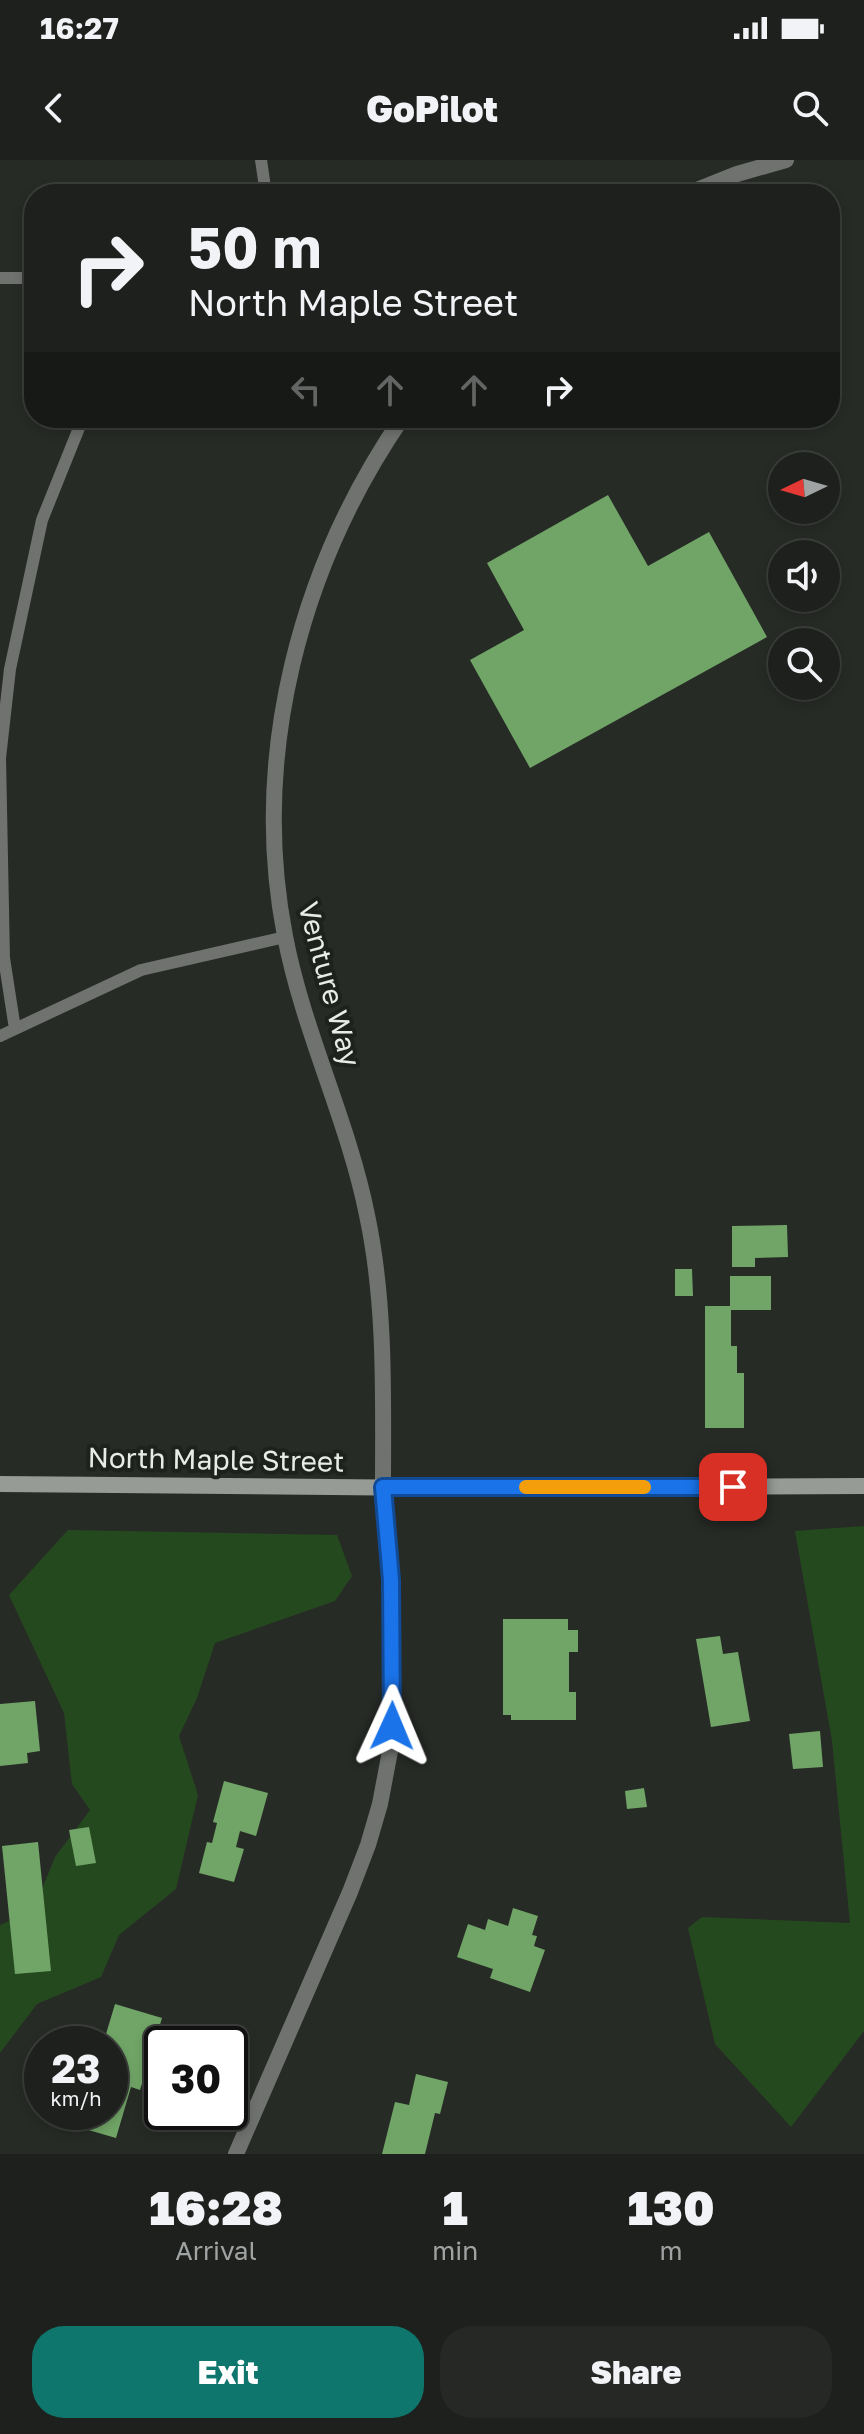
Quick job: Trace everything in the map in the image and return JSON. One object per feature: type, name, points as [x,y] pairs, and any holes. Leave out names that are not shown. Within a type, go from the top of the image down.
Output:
[{"type":"main road","name":"North Maple Street","points":[[0,1484],[864,1486]]},
{"type":"street","points":[[712,184],[786,160]]},
{"type":"street","name":"Venture Way","points":[[236,2154],[368,1845],[380,1804],[391,1746],[391,1580],[383,1487],[380,1326],[367,1215],[285,937],[273,821],[275,770],[291,669],[310,601],[342,519],[395,428]]},
{"type":"lane","points":[[261,160],[263,184]]},
{"type":"lane","points":[[0,278],[24,278]]},
{"type":"lane","points":[[15,1029],[4,958],[2,743],[10,669],[42,520],[79,428]]},
{"type":"lane","points":[[0,1036],[141,970],[285,937]]},
{"type":"green space","points":[[864,1526],[864,2031],[791,2127],[715,2044],[688,1928],[702,1917],[850,1923],[832,1741],[795,1531]]},
{"type":"green space","points":[[68,1530],[337,1535],[352,1576],[335,1601],[215,1643],[197,1698],[179,1736],[198,1795],[176,1889],[119,1935],[101,1977],[37,2004],[0,2053],[0,1925],[33,1911],[55,1857],[90,1810],[72,1784],[64,1713],[9,1595]]},
{"type":"building","points":[[608,495],[648,566],[709,532],[767,637],[530,768],[470,660],[524,630],[487,563]]},
{"type":"building","points":[[787,1225],[788,1257],[755,1258],[755,1267],[732,1267],[732,1226]]},
{"type":"building","points":[[675,1269],[692,1269],[693,1296],[675,1296]]},
{"type":"building","points":[[730,1276],[771,1276],[771,1310],[731,1310],[731,1346],[737,1346],[737,1373],[744,1373],[744,1428],[705,1428],[705,1306],[730,1306]]},
{"type":"building","points":[[503,1619],[568,1619],[568,1630],[578,1630],[578,1652],[569,1652],[569,1692],[576,1692],[576,1720],[511,1720],[511,1715],[503,1715]]},
{"type":"building","points":[[720,1636],[723,1654],[738,1652],[750,1721],[711,1727],[696,1639]]},
{"type":"building","points":[[35,1701],[40,1751],[27,1753],[28,1763],[0,1766],[0,1704]]},
{"type":"building","points":[[820,1731],[823,1767],[793,1769],[789,1734]]},
{"type":"building","points":[[224,1781],[268,1793],[256,1836],[240,1831],[236,1847],[244,1849],[234,1882],[199,1873],[207,1842],[212,1843],[217,1823],[213,1822]]},
{"type":"building","points":[[644,1788],[647,1807],[627,1809],[625,1791]]},
{"type":"building","points":[[89,1827],[96,1863],[76,1866],[69,1830]]},
{"type":"building","points":[[38,1842],[51,1971],[15,1974],[2,1846]]},
{"type":"building","points":[[513,1908],[538,1916],[532,1935],[537,1936],[534,1946],[545,1950],[530,1992],[490,1978],[493,1969],[457,1957],[468,1924],[485,1930],[488,1919],[508,1926]]},
{"type":"building","points":[[115,2004],[162,2018],[160,2026],[144,2026],[144,2077],[140,2090],[131,2087],[128,2097],[128,2026],[108,2026]]},
{"type":"building","points":[[416,2074],[448,2082],[440,2114],[435,2113],[425,2154],[382,2154],[395,2102],[409,2105]]},
{"type":"building","points":[[88,2130],[118,2130],[116,2138]]},
{"type":"slow traffic","points":[[526,1487],[644,1487]]},
{"type":"route","points":[[392,1726],[391,1580],[383,1487],[733,1487]]}]
